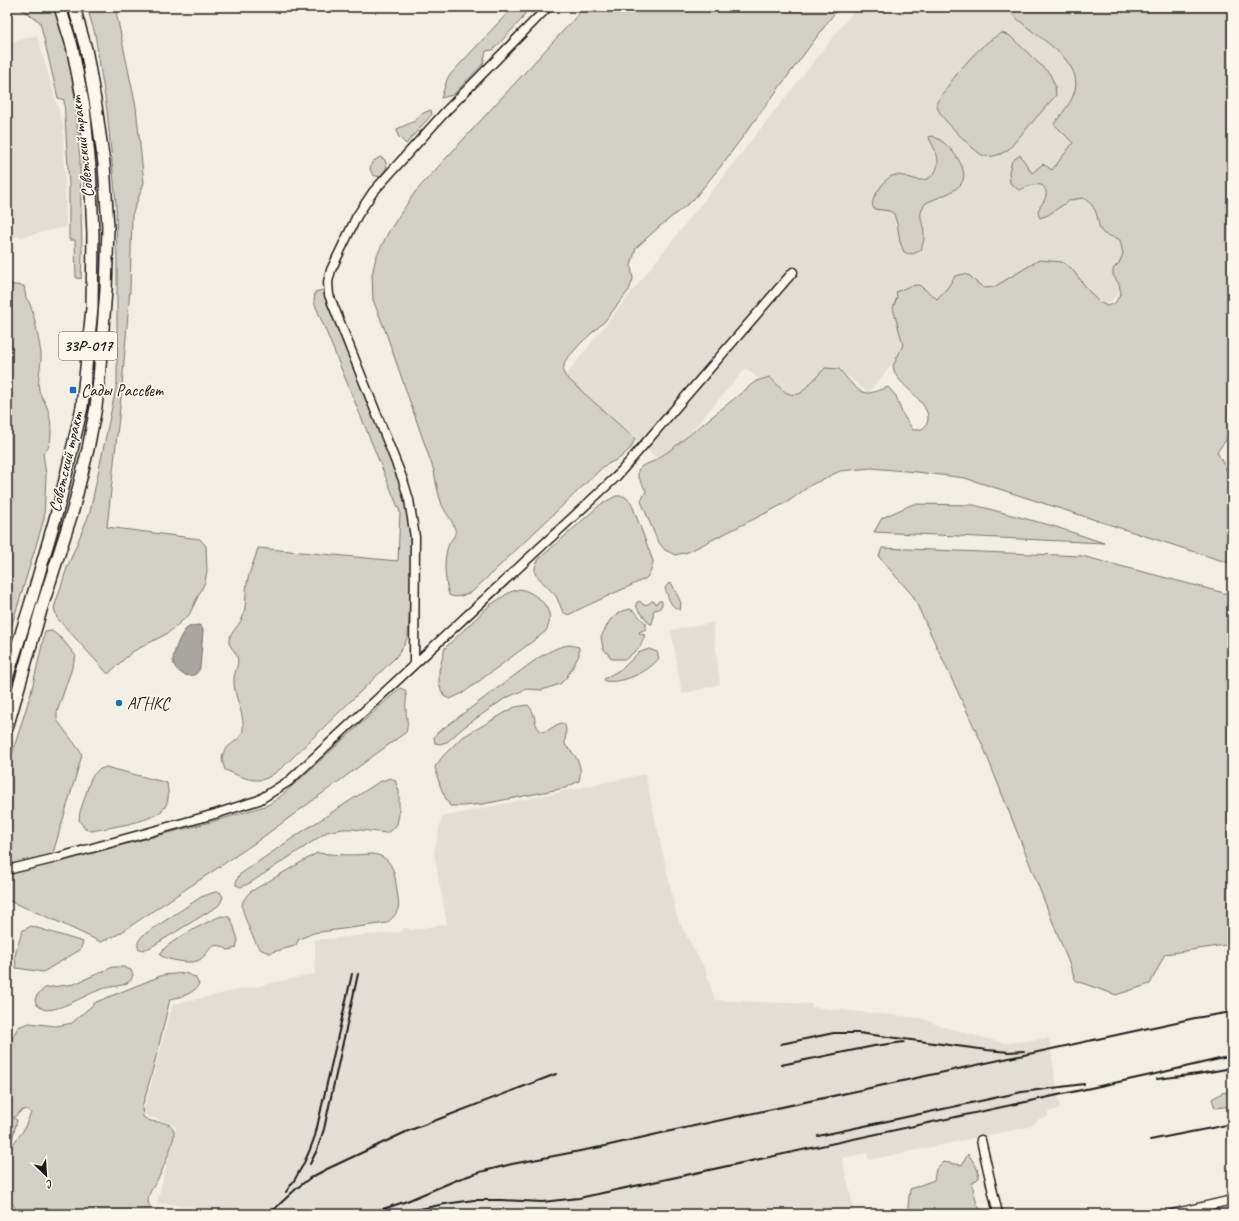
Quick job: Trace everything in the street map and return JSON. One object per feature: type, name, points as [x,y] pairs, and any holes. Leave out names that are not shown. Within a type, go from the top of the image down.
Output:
[{"type":"highway","name":"Советский тракт","points":[[7,678],[59,504],[82,407],[92,308],[90,167],[84,107],[72,46],[60,7]]},
{"type":"highway","name":"Советский тракт","points":[[7,728],[41,610],[73,510],[88,449],[96,407],[99,379],[106,290],[108,227],[104,164],[86,49],[74,7]]},
{"type":"street","points":[[414,664],[415,537],[409,500],[403,480],[329,295],[328,282],[331,270],[357,216],[373,192],[446,111],[548,7]]},
{"type":"street","points":[[7,870],[216,814],[259,800],[289,781],[616,477],[793,272]]},
{"type":"street","points":[[981,1140],[998,1214]]},
{"type":"street","points":[[1172,1214],[1232,1200]]},
{"type":"shaded area","points":[[18,7],[55,7],[68,53],[75,98],[80,160],[81,279],[76,278],[75,240],[69,240],[69,185],[64,100],[58,98],[40,22]]},
{"type":"shaded area","points":[[87,7],[115,7],[136,107],[144,183],[132,215],[130,289],[121,398],[107,527],[200,539],[206,546],[207,571],[205,582],[189,615],[168,633],[132,652],[108,674],[57,618],[54,608],[67,568],[90,512],[117,383],[116,203],[107,110],[95,34]]},
{"type":"shaded area","points":[[513,7],[528,7],[522,19],[493,50],[486,51],[483,64],[453,95],[441,98],[448,77]]},
{"type":"shaded area","points":[[585,7],[839,7],[721,166],[693,200],[659,227],[636,248],[631,266],[633,279],[629,290],[605,321],[581,343],[565,361],[563,371],[565,376],[635,439],[631,448],[620,458],[604,466],[472,592],[455,597],[449,595],[445,564],[446,552],[454,536],[455,529],[442,505],[434,471],[385,330],[373,300],[372,275],[376,257],[389,231],[415,192]]},
{"type":"shaded area","points":[[857,7],[1093,7],[1232,159],[1028,399],[907,347],[868,393],[839,369],[795,414],[746,368],[663,464],[565,376]]},
{"type":"shaded area","points":[[1007,7],[1232,7],[1232,432],[1217,452],[1232,480],[1232,564],[965,478],[871,468],[840,471],[811,485],[789,501],[688,552],[675,555],[665,550],[657,540],[641,501],[646,491],[638,476],[638,470],[642,466],[654,461],[672,449],[756,381],[770,377],[787,393],[796,394],[801,393],[825,368],[839,369],[856,388],[865,393],[871,393],[888,387],[896,396],[902,413],[913,430],[925,427],[928,419],[924,406],[897,377],[893,366],[903,345],[893,308],[897,297],[896,292],[910,286],[919,285],[937,299],[948,287],[955,276],[964,274],[970,276],[984,288],[994,287],[1039,260],[1062,262],[1071,268],[1099,302],[1107,306],[1115,303],[1121,293],[1119,284],[1113,275],[1113,269],[1119,263],[1123,254],[1120,240],[1102,232],[1099,227],[1094,208],[1083,198],[1070,200],[1048,215],[1040,218],[1038,211],[1046,194],[1043,186],[1034,185],[1019,190],[1010,183],[1009,172],[1012,161],[1020,155],[1032,173],[1043,164],[1052,170],[1073,143],[1054,124],[1072,99],[1076,82],[1072,69],[1064,58],[1053,47],[1015,17]]},
{"type":"shaded area","points":[[1002,33],[1010,36],[1050,74],[1055,86],[1056,95],[1008,150],[996,156],[985,156],[961,137],[942,116],[937,107],[937,102],[957,73],[966,63],[984,45]]},
{"type":"shaded area","points":[[37,35],[63,125],[66,227],[22,237],[7,236],[7,44]]},
{"type":"shaded area","points":[[431,110],[432,114],[406,144],[398,136],[397,129],[415,121],[421,114]]},
{"type":"shaded area","points":[[932,136],[939,139],[957,157],[963,168],[963,179],[961,184],[954,190],[926,203],[923,207],[921,216],[924,237],[921,250],[908,254],[904,252],[900,242],[894,214],[890,211],[874,209],[873,202],[876,194],[883,184],[892,176],[897,175],[925,180],[935,172],[938,159],[929,137]]},
{"type":"shaded area","points":[[380,157],[385,160],[387,167],[380,177],[373,175],[370,169],[372,162]]},
{"type":"shaded area","points":[[7,284],[24,286],[26,298],[31,307],[41,353],[39,390],[46,405],[51,424],[51,438],[47,450],[43,453],[46,475],[44,519],[7,641]]},
{"type":"shaded area","points":[[323,290],[327,304],[401,484],[407,505],[412,562],[408,636],[396,657],[285,765],[267,778],[256,780],[225,770],[222,758],[226,749],[242,734],[243,730],[242,717],[234,686],[234,676],[238,659],[229,643],[229,640],[232,633],[241,622],[244,614],[246,588],[258,548],[398,561],[400,512],[314,302],[315,292]]},
{"type":"shaded area","points":[[616,496],[624,496],[631,502],[653,561],[651,571],[645,579],[568,615],[563,612],[556,596],[535,574],[535,567],[539,559],[601,504]]},
{"type":"shaded area","points":[[913,504],[974,505],[1053,526],[1104,543],[874,532],[882,518]]},
{"type":"shaded area","points":[[882,548],[1082,556],[1232,595],[1232,944],[1165,954],[1150,984],[1116,995],[1076,981],[983,746],[913,596],[879,557]]},
{"type":"shaded area","points":[[669,583],[672,584],[681,603],[680,610],[674,607],[668,598],[665,588]]},
{"type":"shaded area","points":[[520,589],[527,591],[540,599],[544,604],[550,617],[549,625],[545,632],[463,693],[450,699],[445,697],[439,682],[439,671],[445,648],[490,605],[510,592]]},
{"type":"shaded area","points":[[640,601],[643,605],[652,601],[656,604],[659,601],[662,601],[662,605],[659,609],[654,610],[652,624],[650,624],[637,608],[636,603]]},
{"type":"shaded area","points":[[630,609],[646,623],[646,629],[639,632],[640,634],[645,635],[640,647],[626,659],[612,659],[603,648],[601,637],[610,620],[620,612]]},
{"type":"shaded area","points":[[713,623],[720,684],[682,694],[671,630]]},
{"type":"shaded area","points":[[191,626],[201,626],[203,630],[200,668],[197,673],[193,675],[184,675],[174,665],[174,653],[181,635],[186,629]]},
{"type":"shaded area","points":[[52,631],[62,639],[76,656],[57,712],[57,720],[82,755],[53,853],[50,856],[7,867],[7,770],[31,693],[45,632]]},
{"type":"shaded area","points":[[570,645],[579,647],[579,655],[566,678],[560,684],[542,690],[526,689],[504,699],[464,727],[447,742],[439,744],[435,743],[434,737],[437,733],[538,658],[558,648]]},
{"type":"shaded area","points":[[649,649],[657,652],[659,658],[649,668],[627,679],[619,681],[605,681],[604,679],[623,668],[638,653]]},
{"type":"shaded area","points":[[400,688],[405,690],[406,695],[406,732],[252,845],[117,935],[101,942],[7,900],[7,875],[222,819],[268,805],[280,797]]},
{"type":"shaded area","points":[[528,705],[532,709],[536,724],[542,732],[561,723],[565,725],[565,745],[578,761],[580,770],[579,781],[565,788],[483,804],[450,806],[437,777],[435,767],[443,756],[461,738],[515,707]]},
{"type":"shaded area","points":[[106,767],[167,783],[167,804],[160,812],[143,820],[92,831],[85,829],[79,820],[80,812],[91,778],[98,770]]},
{"type":"shaded area","points":[[645,774],[679,922],[706,971],[715,1000],[811,1004],[812,1007],[921,1018],[944,1027],[1006,1043],[1049,1038],[1060,1109],[1048,1112],[1048,1117],[1039,1119],[1032,1126],[869,1160],[867,1153],[842,1158],[855,1214],[207,1214],[211,1209],[157,1203],[176,1127],[143,1113],[172,1006],[174,1004],[314,974],[315,940],[401,932],[402,929],[408,928],[411,930],[447,924],[434,853],[442,817]]},
{"type":"shaded area","points":[[390,778],[395,780],[399,791],[399,814],[397,824],[393,829],[386,833],[353,829],[327,832],[250,883],[241,887],[236,885],[239,875],[303,831],[379,782]]},
{"type":"shaded area","points":[[317,853],[349,855],[372,854],[379,855],[384,858],[389,862],[394,872],[399,901],[397,912],[387,923],[313,933],[298,940],[295,946],[269,953],[260,949],[252,935],[244,915],[242,905],[244,899],[250,892]]},
{"type":"shaded area","points":[[215,892],[220,892],[223,897],[218,906],[151,947],[143,950],[138,948],[138,942],[142,936],[201,897]]},
{"type":"shaded area","points":[[221,916],[229,917],[232,921],[238,940],[236,948],[228,950],[217,945],[210,949],[201,959],[194,962],[172,960],[160,955],[163,950],[177,939]]},
{"type":"shaded area","points":[[31,926],[83,942],[80,950],[43,972],[16,968],[15,955],[22,931]]},
{"type":"shaded area","points":[[113,967],[123,967],[131,970],[133,975],[131,980],[121,985],[96,991],[56,1009],[43,1009],[37,1005],[35,1000],[37,995],[45,988],[74,984]]},
{"type":"shaded area","points":[[185,973],[195,977],[199,984],[191,993],[170,999],[142,1108],[143,1117],[151,1121],[169,1125],[174,1131],[173,1140],[165,1163],[148,1197],[148,1202],[151,1207],[156,1211],[166,1214],[20,1214],[7,1197],[7,1048],[18,1027],[29,1023],[56,1026],[72,1023],[96,1002],[163,975]],"holes":[[[26,1109],[31,1113],[23,1131],[10,1148],[17,1120],[13,1118],[21,1111]]]},
{"type":"shaded area","points":[[1232,1091],[1232,1106],[1215,1108],[1212,1099],[1222,1093]]},
{"type":"shaded area","points":[[968,1154],[979,1175],[979,1178],[972,1183],[977,1205],[985,1214],[907,1214],[910,1189],[934,1180],[936,1169],[943,1162],[962,1165]]},
{"type":"railway","points":[[286,1192],[303,1166],[315,1136],[352,974]]},
{"type":"railway","points":[[310,1164],[317,1150],[324,1129],[358,974]]},
{"type":"railway","points":[[368,1214],[407,1201],[459,1179],[512,1164],[601,1147],[1195,1018],[1232,1012]]},
{"type":"railway","points":[[781,1044],[834,1033],[858,1033],[987,1050],[1009,1052],[1024,1051]]},
{"type":"railway","points":[[781,1065],[874,1046],[904,1042]]},
{"type":"railway","points":[[395,1214],[474,1200],[542,1202],[579,1198],[1151,1075],[1232,1056]]},
{"type":"railway","points":[[1157,1079],[1232,1068]]},
{"type":"railway","points":[[269,1214],[297,1188],[310,1178],[327,1169],[408,1131],[556,1074]]},
{"type":"railway","points":[[818,1136],[1022,1092],[1084,1084]]},
{"type":"railway","points":[[1150,1140],[1232,1124]]},
{"type":"place","name":"Сады Рассвет","points":[[73,390]]},
{"type":"place","name":"АГНКС","points":[[119,703]]}]
